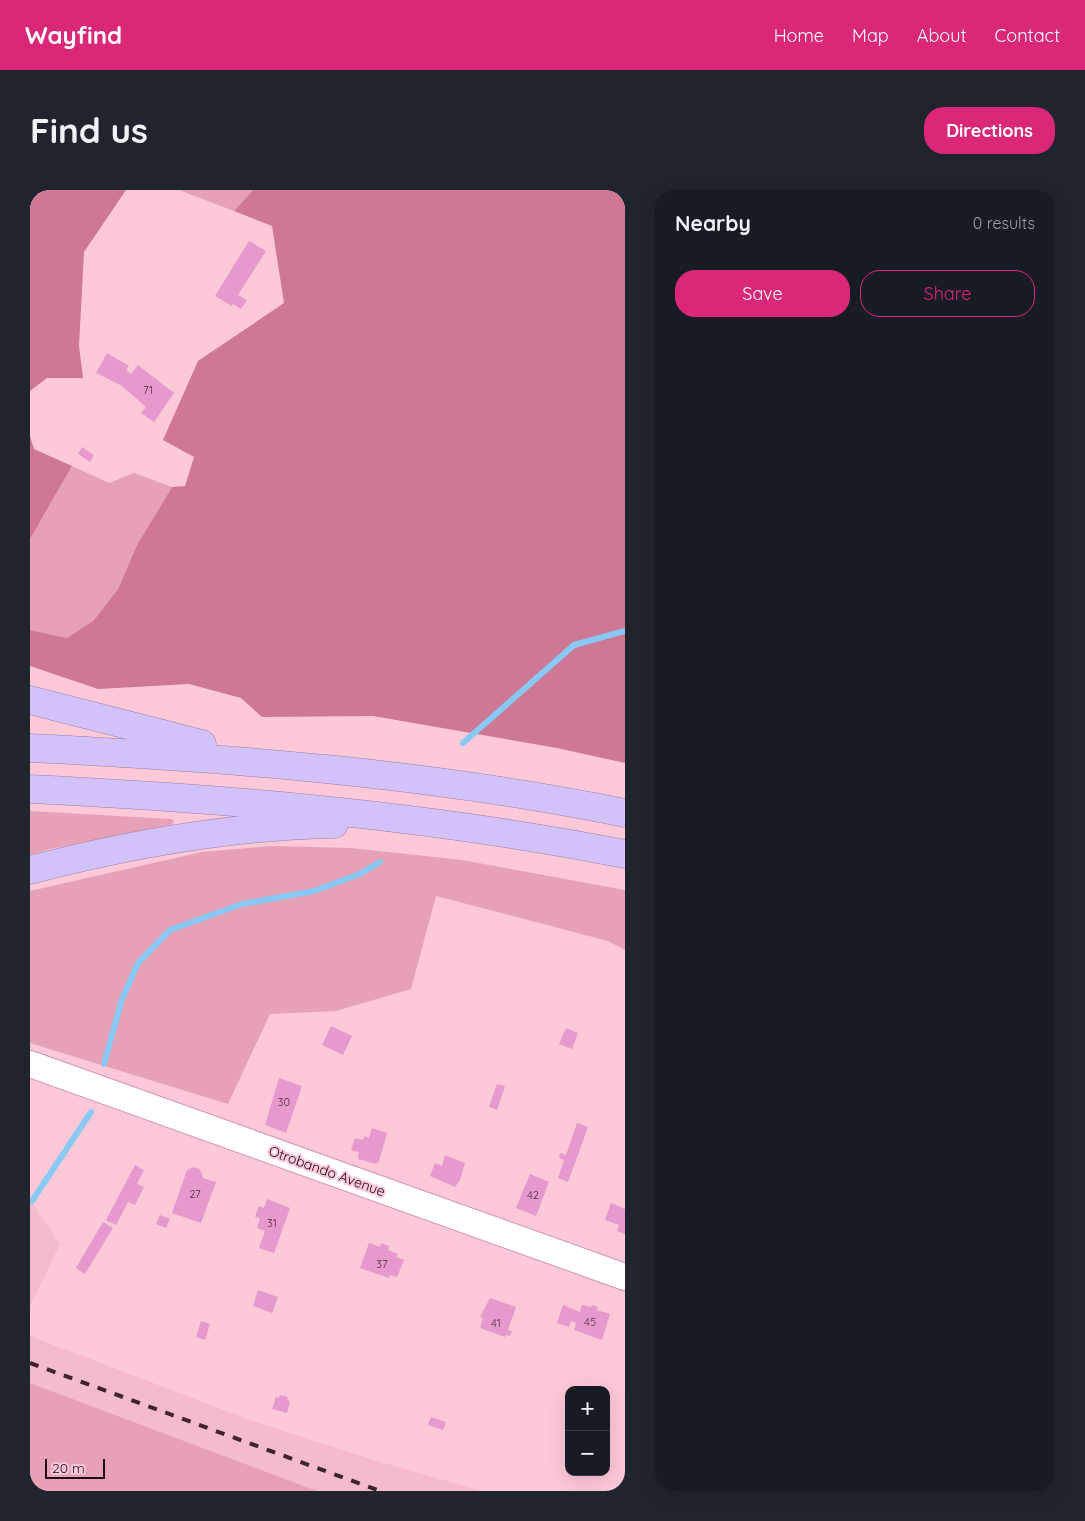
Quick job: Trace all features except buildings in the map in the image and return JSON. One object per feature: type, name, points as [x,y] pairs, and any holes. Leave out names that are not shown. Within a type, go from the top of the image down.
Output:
[{"type":"highway","points":[[30,700],[274,762]]},
{"type":"highway","points":[[30,748],[274,762],[453,784],[625,812]]},
{"type":"highway","points":[[30,789],[279,804],[457,825],[625,854]]},
{"type":"highway","points":[[30,870],[145,843],[236,830],[338,824],[457,825]]},
{"type":"street","name":"Otrobando Avenue","points":[[30,1064],[625,1277]]},
{"type":"shaded area","points":[[30,190],[126,190],[84,252],[79,346],[83,378],[47,378],[30,391]]},
{"type":"shaded area","points":[[179,190],[253,190],[234,211]]},
{"type":"shaded area","points":[[253,190],[625,190],[625,763],[557,748],[373,716],[262,717],[241,698],[189,684],[98,689],[30,666],[30,630],[67,638],[94,620],[118,589],[137,545],[172,487],[185,486],[194,457],[163,440],[198,361],[284,303],[272,226],[234,211]]},
{"type":"shaded area","points":[[30,436],[34,449],[72,466],[30,539]]},
{"type":"shaded area","points":[[72,466],[109,483],[134,473],[172,487],[137,545],[118,589],[94,620],[67,638],[30,630],[30,539]]},
{"type":"shaded area","points":[[30,811],[174,820],[172,825],[50,849],[30,855]]},
{"type":"shaded area","points":[[271,846],[351,848],[462,860],[625,890],[625,950],[608,941],[436,896],[411,989],[336,1011],[270,1014],[228,1104],[30,1043],[30,891],[202,852]]},
{"type":"shaded area","points":[[30,1200],[60,1244],[30,1306]]},
{"type":"shaded area","points":[[30,1336],[250,1420],[370,1459],[482,1491],[317,1491],[30,1383]]},
{"type":"shaded area","points":[[30,1383],[317,1491],[30,1491]]},
{"type":"waterway","points":[[463,743],[574,645],[625,631]]},
{"type":"waterway","points":[[104,1064],[122,999],[138,963],[170,930],[242,904],[314,891],[360,874],[380,862]]},
{"type":"waterway","points":[[32,1201],[91,1112]]},
{"type":"railway","points":[[30,1363],[380,1491]]}]
